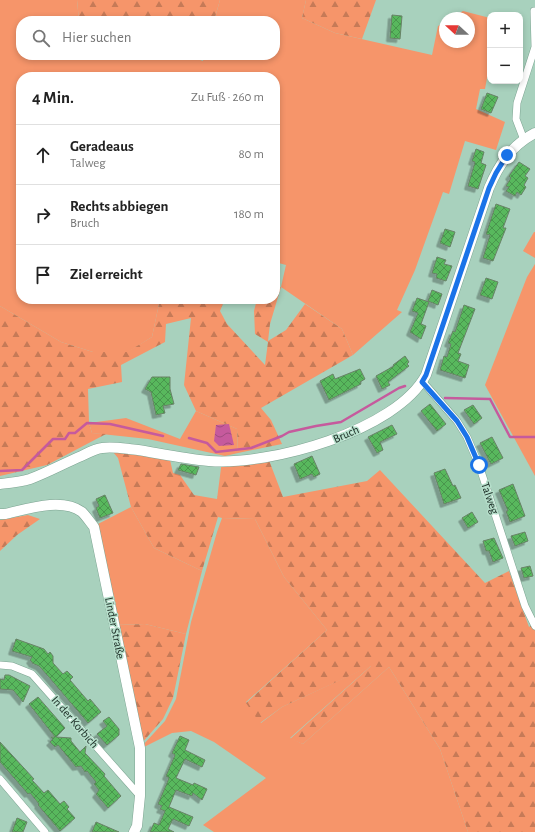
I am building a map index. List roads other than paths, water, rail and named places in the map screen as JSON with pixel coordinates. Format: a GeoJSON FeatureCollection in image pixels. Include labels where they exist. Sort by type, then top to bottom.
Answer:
{"type":"FeatureCollection","features":[{"type":"Feature","properties":{"kind":"street"},"geometry":{"type":"LineString","coordinates":[[524,140],[516,119],[517,103],[535,47],[534,11]]}},
{"type":"Feature","properties":{"kind":"street","name":"Bruch"},"geometry":{"type":"LineString","coordinates":[[0,484],[28,480],[102,448],[120,448],[209,461],[232,462],[274,455],[325,443],[360,429],[389,411],[410,396],[426,375],[489,188],[507,155],[524,140],[535,133]]}},
{"type":"Feature","properties":{"kind":"street","name":"Talweg"},"geometry":{"type":"LineString","coordinates":[[422,382],[457,421],[467,437],[489,492],[525,606],[535,626]]}},
{"type":"Feature","properties":{"kind":"street","name":"Linder Straße"},"geometry":{"type":"LineString","coordinates":[[0,514],[6,514],[39,506],[68,506],[82,512],[94,527],[140,748],[140,796],[137,826],[134,832]]}},
{"type":"Feature","properties":{"kind":"street","name":"In der Korbich"},"geometry":{"type":"LineString","coordinates":[[0,665],[12,666],[32,674],[140,796]]}},
{"type":"Feature","properties":{"kind":"street"},"geometry":{"type":"LineString","coordinates":[[0,780],[46,832]]}},
{"type":"Feature","properties":{"kind":"water"},"geometry":{"type":"Polygon","coordinates":[[[229,424],[234,445],[219,446],[214,441],[216,425],[229,424]]]}},
{"type":"Feature","properties":{"kind":"waterway"},"geometry":{"type":"LineString","coordinates":[[189,438],[207,443],[216,452],[251,448],[289,432],[341,422],[405,386]]}},
{"type":"Feature","properties":{"kind":"waterway"},"geometry":{"type":"LineString","coordinates":[[445,398],[490,399],[510,437],[535,437]]}},
{"type":"Feature","properties":{"kind":"waterway"},"geometry":{"type":"LineString","coordinates":[[0,471],[22,470],[53,439],[65,439],[69,433],[75,433],[87,423],[110,424],[163,436]]}}]}
